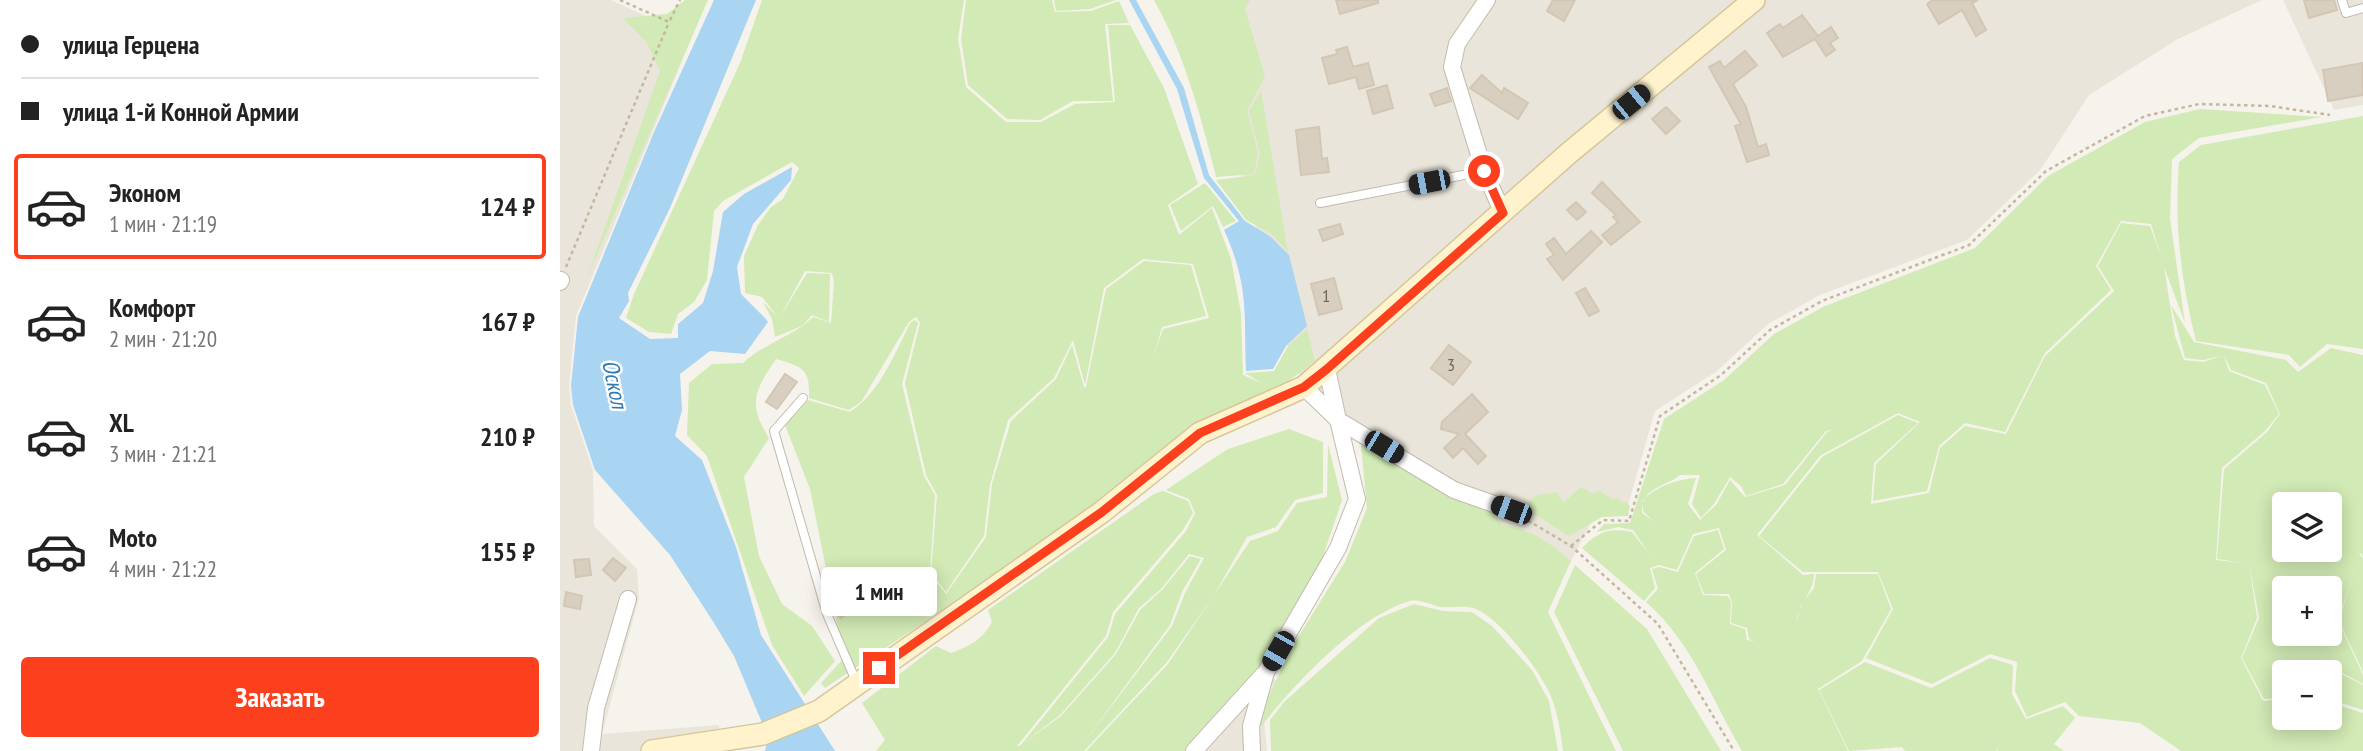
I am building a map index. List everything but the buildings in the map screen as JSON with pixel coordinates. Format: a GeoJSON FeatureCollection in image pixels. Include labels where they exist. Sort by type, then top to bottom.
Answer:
{"type":"FeatureCollection","features":[{"type":"Feature","properties":{"kind":"main road"},"geometry":{"type":"LineString","coordinates":[[652,751],[716,746],[763,734],[819,711],[1092,519],[1200,433],[1304,387],[1569,153],[1755,0]]}},
{"type":"Feature","properties":{"kind":"street"},"geometry":{"type":"LineString","coordinates":[[1487,0],[1457,44],[1452,67],[1484,171],[1503,213]]}},
{"type":"Feature","properties":{"kind":"street"},"geometry":{"type":"LineString","coordinates":[[1194,751],[1266,672],[1338,548],[1357,499],[1327,369]]}},
{"type":"Feature","properties":{"kind":"street"},"geometry":{"type":"LineString","coordinates":[[1304,387],[1338,419],[1454,489],[1511,510]]}},
{"type":"Feature","properties":{"kind":"street"},"geometry":{"type":"LineString","coordinates":[[591,751],[596,708],[628,599]]}},
{"type":"Feature","properties":{"kind":"street"},"geometry":{"type":"LineString","coordinates":[[1252,751],[1251,726],[1266,672]]}},
{"type":"Feature","properties":{"kind":"lane"},"geometry":{"type":"LineString","coordinates":[[2342,0],[2346,13],[2363,8]]}},
{"type":"Feature","properties":{"kind":"lane"},"geometry":{"type":"LineString","coordinates":[[1320,203],[1484,171]]}},
{"type":"Feature","properties":{"kind":"lane"},"geometry":{"type":"LineString","coordinates":[[803,398],[774,431],[827,614],[858,684]]}},
{"type":"Feature","properties":{"kind":"path"},"geometry":{"type":"LineString","coordinates":[[620,0],[669,22]]}},
{"type":"Feature","properties":{"kind":"path"},"geometry":{"type":"LineString","coordinates":[[560,281],[680,0]]}},
{"type":"Feature","properties":{"kind":"path"},"geometry":{"type":"LineString","coordinates":[[1571,546],[1603,520],[1629,521],[1660,415],[1721,375],[1770,330],[1822,301],[1969,244],[2046,171],[2145,117],[2199,104],[2270,106],[2330,115]]}},
{"type":"Feature","properties":{"kind":"path"},"geometry":{"type":"LineString","coordinates":[[1511,510],[1571,546],[1658,624],[1734,751]]}},
{"type":"Feature","properties":{"kind":"shaded area"},"geometry":{"type":"Polygon","coordinates":[[[560,0],[611,0],[692,37],[576,316],[569,385],[571,405],[593,470],[594,526],[637,569],[639,598],[602,734],[719,725],[722,751],[560,751],[560,0]]]}},
{"type":"Feature","properties":{"kind":"shaded area"},"geometry":{"type":"Polygon","coordinates":[[[1194,0],[2262,0],[2178,39],[2089,95],[2041,169],[1967,240],[1820,295],[1768,324],[1717,371],[1655,411],[1625,516],[1598,509],[1554,594],[1295,371],[1194,0]]]}},
{"type":"Feature","properties":{"kind":"shaded area"},"geometry":{"type":"Polygon","coordinates":[[[2283,0],[2363,0],[2363,105],[2334,110],[2283,0]]]}},
{"type":"Feature","properties":{"kind":"shaded area"},"geometry":{"type":"Polygon","coordinates":[[[1257,659],[1284,690],[1264,720],[1267,751],[1163,751],[1257,659]]]}},
{"type":"Feature","properties":{"kind":"green space"},"geometry":{"type":"Polygon","coordinates":[[[685,0],[708,0],[588,275],[660,71],[647,43],[623,18],[667,14],[685,0]]]}},
{"type":"Feature","properties":{"kind":"green space"},"geometry":{"type":"Polygon","coordinates":[[[762,0],[964,0],[958,39],[966,87],[1006,122],[1041,122],[1075,104],[1115,102],[1108,25],[1130,25],[1164,88],[1198,184],[1168,205],[1179,235],[1212,208],[1231,259],[1241,313],[1243,375],[1261,383],[1245,373],[1274,371],[1288,346],[1307,329],[1315,361],[1281,387],[1230,409],[1173,441],[1053,537],[825,688],[821,683],[844,658],[810,489],[785,425],[808,400],[850,412],[870,394],[878,384],[910,323],[915,320],[918,323],[902,384],[924,476],[935,495],[930,574],[946,594],[986,537],[992,484],[1011,421],[1056,379],[1072,345],[1084,387],[1086,387],[1106,289],[1144,261],[1191,265],[1206,316],[1162,327],[1154,355],[1163,329],[1209,318],[1193,264],[1143,259],[1104,288],[1085,385],[1073,340],[1054,378],[1008,420],[990,485],[984,536],[946,592],[931,573],[937,495],[926,475],[905,383],[920,323],[916,317],[909,322],[861,402],[849,410],[809,398],[808,380],[803,370],[776,359],[763,379],[756,397],[758,415],[769,438],[744,477],[759,556],[782,604],[812,626],[835,661],[804,696],[772,645],[707,456],[687,435],[689,383],[712,364],[743,363],[760,350],[797,330],[805,324],[813,317],[831,323],[834,282],[832,273],[805,271],[779,319],[807,273],[830,274],[829,322],[812,315],[802,326],[775,337],[772,319],[763,302],[778,317],[762,297],[745,293],[744,256],[758,225],[771,207],[783,199],[799,168],[792,162],[723,201],[714,211],[707,280],[694,302],[678,314],[671,334],[649,332],[626,318],[634,294],[740,63],[762,0]]]}},
{"type":"Feature","properties":{"kind":"green space"},"geometry":{"type":"Polygon","coordinates":[[[966,0],[1052,0],[1055,12],[1091,11],[1119,1],[1129,23],[1105,24],[1113,101],[1073,101],[1040,120],[1007,119],[968,85],[961,39],[966,0]]]}},
{"type":"Feature","properties":{"kind":"green space"},"geometry":{"type":"Polygon","coordinates":[[[1054,0],[1116,0],[1090,9],[1056,11],[1054,0]]]}},
{"type":"Feature","properties":{"kind":"green space"},"geometry":{"type":"Polygon","coordinates":[[[1154,0],[1250,0],[1245,9],[1265,76],[1247,111],[1258,152],[1254,174],[1216,177],[1183,64],[1154,0]]]}},
{"type":"Feature","properties":{"kind":"green space"},"geometry":{"type":"Polygon","coordinates":[[[1261,91],[1288,252],[1272,234],[1246,220],[1216,180],[1255,175],[1260,154],[1249,111],[1261,91]]]}},
{"type":"Feature","properties":{"kind":"green space"},"geometry":{"type":"Polygon","coordinates":[[[2200,109],[2322,117],[2199,138],[2172,159],[2170,219],[2185,323],[2164,267],[2175,336],[2184,360],[2203,362],[2221,356],[2203,360],[2185,358],[2171,305],[2194,342],[2286,360],[2298,372],[2331,348],[2363,355],[2363,556],[2359,554],[2363,558],[2363,672],[2342,627],[2342,611],[2354,571],[2342,608],[2342,576],[2272,576],[2272,646],[2342,646],[2342,630],[2363,675],[2363,684],[2342,673],[2342,660],[2272,660],[2272,699],[2264,699],[2242,658],[2259,618],[2249,563],[2257,618],[2241,658],[2263,701],[2272,700],[2272,730],[2342,730],[2342,706],[2363,713],[2363,751],[2181,751],[2140,723],[2079,716],[2065,702],[2027,717],[2015,691],[2017,662],[1990,654],[1932,684],[1866,658],[1893,609],[1878,572],[1803,572],[1759,536],[1822,457],[1898,415],[1918,423],[1874,463],[1871,504],[1929,493],[1940,448],[1965,426],[2006,434],[2045,356],[2114,291],[2098,266],[2121,223],[2150,226],[2162,259],[2151,224],[2121,221],[2096,266],[2111,290],[2045,353],[2005,432],[1965,423],[1939,446],[1927,491],[1873,501],[1876,464],[1920,422],[1898,413],[1820,456],[1757,535],[1803,575],[1814,574],[1804,601],[1814,588],[1816,574],[1878,574],[1891,609],[1862,661],[1818,689],[1848,751],[1742,751],[1689,653],[1646,602],[1658,589],[1652,569],[1659,567],[1678,572],[1694,536],[1718,530],[1724,549],[1695,573],[1703,595],[1728,596],[1731,603],[1730,624],[1745,629],[1747,640],[1754,641],[1749,639],[1747,628],[1731,623],[1732,603],[1729,594],[1704,594],[1696,574],[1726,550],[1719,528],[1693,534],[1677,570],[1659,565],[1650,568],[1655,588],[1644,601],[1582,548],[1604,532],[1624,531],[1632,532],[1650,555],[1633,530],[1618,527],[1597,532],[1604,524],[1630,523],[1664,419],[1724,380],[1774,334],[1825,306],[1975,248],[2048,176],[2145,122],[2200,109]],[[2224,355],[2229,371],[2265,385],[2279,414],[2265,431],[2222,468],[2216,560],[2244,563],[2217,559],[2224,469],[2267,432],[2280,414],[2266,383],[2231,370],[2224,355]],[[1832,430],[1826,431],[1783,484],[1746,496],[1741,486],[1730,477],[1714,504],[1701,518],[1692,504],[1700,475],[1680,475],[1645,498],[1668,484],[1696,478],[1688,504],[1700,520],[1716,505],[1730,480],[1745,497],[1785,485],[1827,432],[1832,430]]]}},
{"type":"Feature","properties":{"kind":"green space"},"geometry":{"type":"Polygon","coordinates":[[[2363,116],[2363,349],[2327,344],[2300,367],[2289,355],[2196,341],[2180,252],[2177,208],[2179,162],[2201,145],[2363,116]]]}},
{"type":"Feature","properties":{"kind":"green space"},"geometry":{"type":"Polygon","coordinates":[[[1205,183],[1236,221],[1223,227],[1213,206],[1181,231],[1170,205],[1205,183]]]}},
{"type":"Feature","properties":{"kind":"green space"},"geometry":{"type":"Polygon","coordinates":[[[1289,429],[1323,442],[1323,493],[1295,500],[1276,527],[1247,537],[1214,595],[1167,662],[1084,751],[876,751],[885,740],[862,703],[936,646],[951,653],[975,642],[992,622],[988,610],[1154,494],[1163,491],[1188,501],[1193,513],[1183,530],[1113,612],[1106,636],[1017,746],[1020,746],[1108,637],[1115,614],[1186,531],[1195,513],[1189,499],[1166,490],[1228,449],[1289,429]],[[1189,554],[1161,589],[1139,608],[1115,653],[1060,715],[1021,745],[1061,716],[1116,654],[1140,610],[1162,590],[1190,556],[1201,559],[1182,592],[1170,625],[1080,748],[1172,626],[1185,593],[1204,558],[1189,554]]]}},
{"type":"Feature","properties":{"kind":"green space"},"geometry":{"type":"Polygon","coordinates":[[[1328,444],[1342,500],[1319,568],[1257,669],[1185,751],[1086,751],[1168,664],[1250,541],[1278,531],[1297,503],[1327,497],[1328,444]]]}},
{"type":"Feature","properties":{"kind":"green space"},"geometry":{"type":"Polygon","coordinates":[[[1361,445],[1494,514],[1502,525],[1522,529],[1539,537],[1571,561],[1548,612],[1616,751],[1563,751],[1556,711],[1547,688],[1530,661],[1507,633],[1473,608],[1441,607],[1417,601],[1390,609],[1349,636],[1308,673],[1261,727],[1261,713],[1290,650],[1345,562],[1367,508],[1361,445]]]}},
{"type":"Feature","properties":{"kind":"green space"},"geometry":{"type":"Polygon","coordinates":[[[1581,487],[1593,494],[1599,491],[1612,499],[1618,498],[1622,503],[1626,502],[1630,506],[1628,516],[1602,517],[1569,536],[1525,508],[1534,496],[1557,492],[1563,503],[1581,487]]]}},
{"type":"Feature","properties":{"kind":"green space"},"geometry":{"type":"Polygon","coordinates":[[[1575,565],[1647,629],[1721,751],[1623,751],[1554,612],[1575,565]]]}},
{"type":"Feature","properties":{"kind":"green space"},"geometry":{"type":"Polygon","coordinates":[[[1414,604],[1443,611],[1472,612],[1492,626],[1532,670],[1549,701],[1558,751],[1271,751],[1270,720],[1285,701],[1379,618],[1414,604]]]}},
{"type":"Feature","properties":{"kind":"green space"},"geometry":{"type":"Polygon","coordinates":[[[1990,658],[2013,665],[2012,694],[2026,719],[2063,706],[2075,718],[2054,744],[2064,751],[1997,751],[1998,747],[1996,751],[1905,751],[1902,747],[1849,751],[1819,690],[1865,662],[1931,688],[1990,658]]]}},
{"type":"Feature","properties":{"kind":"green space"},"geometry":{"type":"Polygon","coordinates":[[[2342,674],[2363,685],[2363,710],[2342,703],[2342,674]]]}},
{"type":"Feature","properties":{"kind":"water","name":"Оскол"},"geometry":{"type":"Polygon","coordinates":[[[714,0],[756,0],[670,208],[628,293],[629,301],[619,318],[650,339],[678,338],[678,324],[703,303],[713,271],[723,212],[744,194],[792,167],[791,180],[753,224],[737,267],[741,294],[768,322],[745,354],[710,351],[680,374],[682,410],[675,436],[702,460],[736,547],[761,635],[835,751],[765,751],[768,737],[734,656],[670,555],[595,470],[573,405],[571,386],[578,317],[654,132],[714,0]]]}},
{"type":"Feature","properties":{"kind":"water"},"geometry":{"type":"Polygon","coordinates":[[[1129,0],[1136,0],[1184,88],[1209,175],[1245,221],[1271,237],[1289,255],[1307,326],[1286,346],[1273,369],[1246,371],[1244,299],[1238,267],[1224,230],[1239,221],[1204,178],[1177,89],[1129,0]]]}},
{"type":"Feature","properties":{"kind":"route"},"geometry":{"type":"LineString","coordinates":[[879,668],[1102,512],[1200,433],[1304,387],[1327,369],[1503,213],[1484,171]]}}]}
